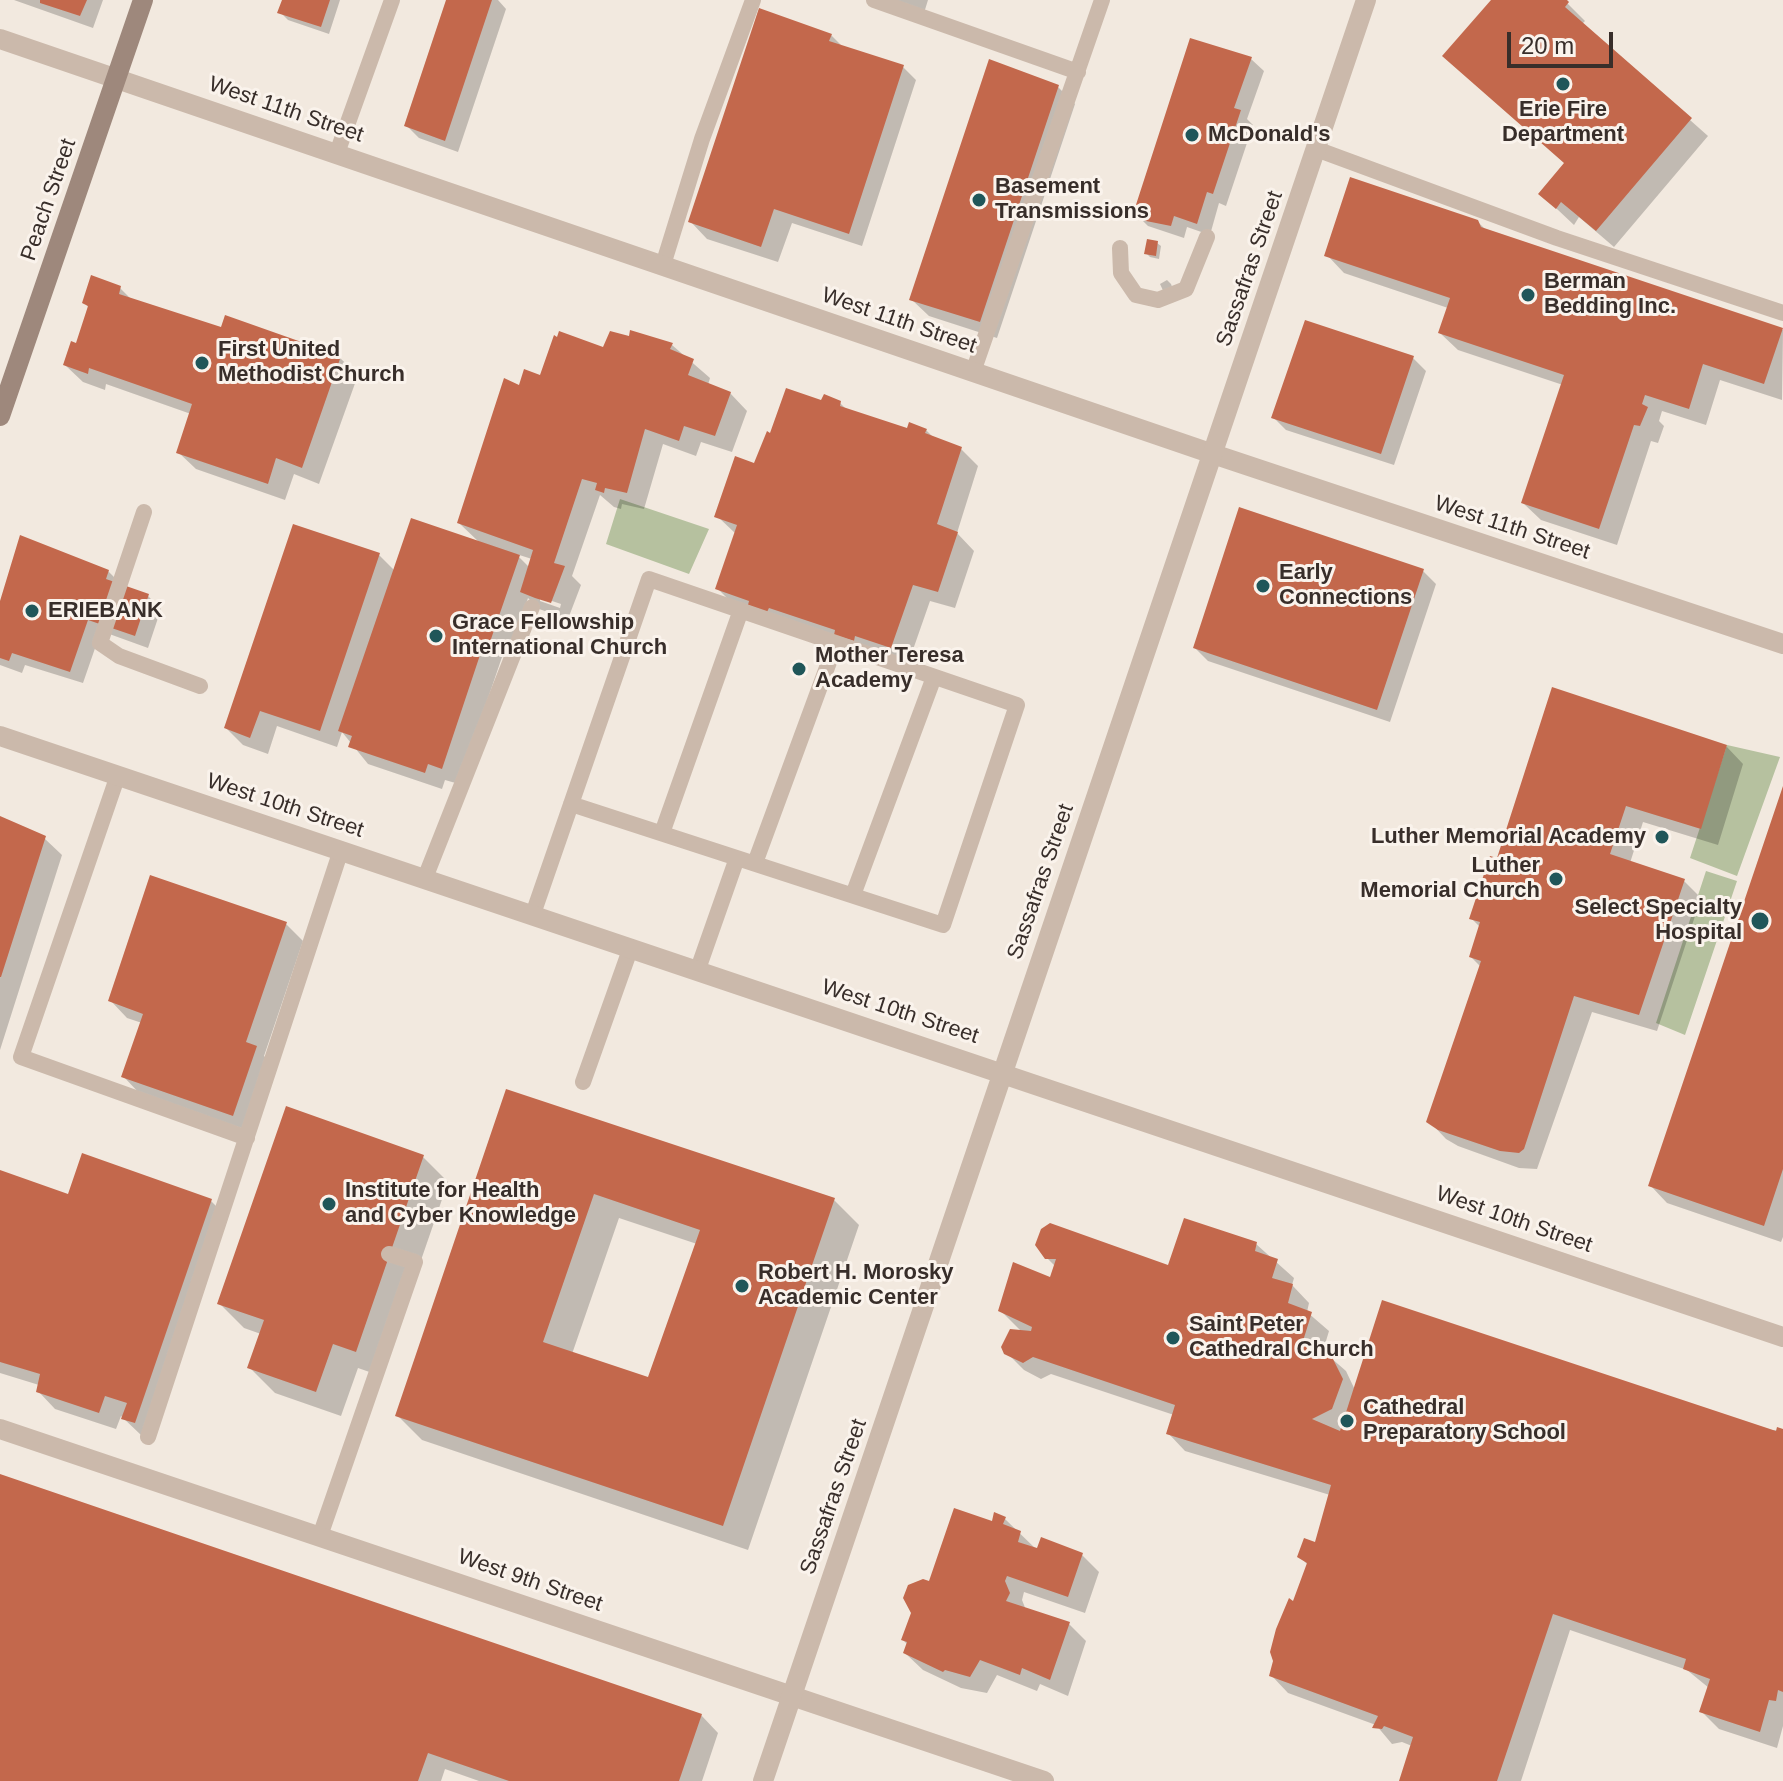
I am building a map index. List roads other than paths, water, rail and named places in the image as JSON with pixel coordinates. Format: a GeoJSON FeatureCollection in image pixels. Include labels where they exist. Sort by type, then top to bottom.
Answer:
{"type":"FeatureCollection","features":[{"type":"Feature","properties":{"kind":"main road","name":"Peach Street"},"geometry":{"type":"LineString","coordinates":[[0,416],[143,0]]}},
{"type":"Feature","properties":{"kind":"street","name":"Sassafras Street"},"geometry":{"type":"LineString","coordinates":[[763,1781],[1366,0]]}},
{"type":"Feature","properties":{"kind":"street","name":"West 11th Street"},"geometry":{"type":"LineString","coordinates":[[0,39],[1213,454],[1783,644]]}},
{"type":"Feature","properties":{"kind":"street","name":"West 10th Street"},"geometry":{"type":"LineString","coordinates":[[0,736],[1002,1071],[1783,1337]]}},
{"type":"Feature","properties":{"kind":"street","name":"West 9th Street"},"geometry":{"type":"LineString","coordinates":[[0,1429],[1044,1781]]}},
{"type":"Feature","properties":{"kind":"lane"},"geometry":{"type":"LineString","coordinates":[[337,153],[392,0]]}},
{"type":"Feature","properties":{"kind":"lane"},"geometry":{"type":"LineString","coordinates":[[663,265],[702,139],[753,0]]}},
{"type":"Feature","properties":{"kind":"lane"},"geometry":{"type":"LineString","coordinates":[[874,0],[1078,72]]}},
{"type":"Feature","properties":{"kind":"lane"},"geometry":{"type":"LineString","coordinates":[[973,372],[1102,0]]}},
{"type":"Feature","properties":{"kind":"lane"},"geometry":{"type":"LineString","coordinates":[[1316,149],[1557,238],[1783,313]]}},
{"type":"Feature","properties":{"kind":"lane"},"geometry":{"type":"LineString","coordinates":[[1120,248],[1121,273],[1136,295],[1158,300],[1186,289],[1207,237]]}},
{"type":"Feature","properties":{"kind":"lane"},"geometry":{"type":"LineString","coordinates":[[144,512],[100,643],[119,656],[200,686]]}},
{"type":"Feature","properties":{"kind":"lane"},"geometry":{"type":"LineString","coordinates":[[533,914],[571,804],[649,579],[1017,705],[943,925],[571,804]]}},
{"type":"Feature","properties":{"kind":"lane"},"geometry":{"type":"LineString","coordinates":[[425,878],[532,607]]}},
{"type":"Feature","properties":{"kind":"lane"},"geometry":{"type":"LineString","coordinates":[[662,833],[741,610]]}},
{"type":"Feature","properties":{"kind":"lane"},"geometry":{"type":"LineString","coordinates":[[755,863],[836,643]]}},
{"type":"Feature","properties":{"kind":"lane"},"geometry":{"type":"LineString","coordinates":[[853,895],[934,677]]}},
{"type":"Feature","properties":{"kind":"lane"},"geometry":{"type":"LineString","coordinates":[[118,775],[21,1057],[247,1138]]}},
{"type":"Feature","properties":{"kind":"lane"},"geometry":{"type":"LineString","coordinates":[[148,1437],[341,850]]}},
{"type":"Feature","properties":{"kind":"lane"},"geometry":{"type":"LineString","coordinates":[[698,969],[737,858]]}},
{"type":"Feature","properties":{"kind":"lane"},"geometry":{"type":"LineString","coordinates":[[583,1082],[631,947]]}},
{"type":"Feature","properties":{"kind":"lane"},"geometry":{"type":"LineString","coordinates":[[320,1536],[415,1262],[389,1254]]}},
{"type":"Feature","properties":{"kind":"place","name":"Erie Fire Department"},"geometry":{"type":"Point","coordinates":[1563,84]}},
{"type":"Feature","properties":{"kind":"place","name":"McDonald's"},"geometry":{"type":"Point","coordinates":[1192,135]}},
{"type":"Feature","properties":{"kind":"place","name":"Basement Transmissions"},"geometry":{"type":"Point","coordinates":[979,200]}},
{"type":"Feature","properties":{"kind":"place","name":"Berman Bedding Inc."},"geometry":{"type":"Point","coordinates":[1528,295]}},
{"type":"Feature","properties":{"kind":"place","name":"First United Methodist Church"},"geometry":{"type":"Point","coordinates":[202,363]}},
{"type":"Feature","properties":{"kind":"place","name":"Early Connections"},"geometry":{"type":"Point","coordinates":[1263,586]}},
{"type":"Feature","properties":{"kind":"place","name":"ERIEBANK"},"geometry":{"type":"Point","coordinates":[32,611]}},
{"type":"Feature","properties":{"kind":"place","name":"Grace Fellowship International Church"},"geometry":{"type":"Point","coordinates":[436,636]}},
{"type":"Feature","properties":{"kind":"place","name":"Mother Teresa Academy"},"geometry":{"type":"Point","coordinates":[799,669]}},
{"type":"Feature","properties":{"kind":"place","name":"Luther Memorial Academy"},"geometry":{"type":"Point","coordinates":[1662,837]}},
{"type":"Feature","properties":{"kind":"place","name":"Luther Memorial Church"},"geometry":{"type":"Point","coordinates":[1556,879]}},
{"type":"Feature","properties":{"kind":"place","name":"Select Specialty Hospital"},"geometry":{"type":"Point","coordinates":[1760,921]}},
{"type":"Feature","properties":{"kind":"place","name":"Institute for Health and Cyber Knowledge"},"geometry":{"type":"Point","coordinates":[329,1204]}},
{"type":"Feature","properties":{"kind":"place","name":"Robert H. Morosky Academic Center"},"geometry":{"type":"Point","coordinates":[742,1286]}},
{"type":"Feature","properties":{"kind":"place","name":"Saint Peter Cathedral Church"},"geometry":{"type":"Point","coordinates":[1173,1338]}},
{"type":"Feature","properties":{"kind":"place","name":"Cathedral Preparatory School"},"geometry":{"type":"Point","coordinates":[1347,1421]}}]}
